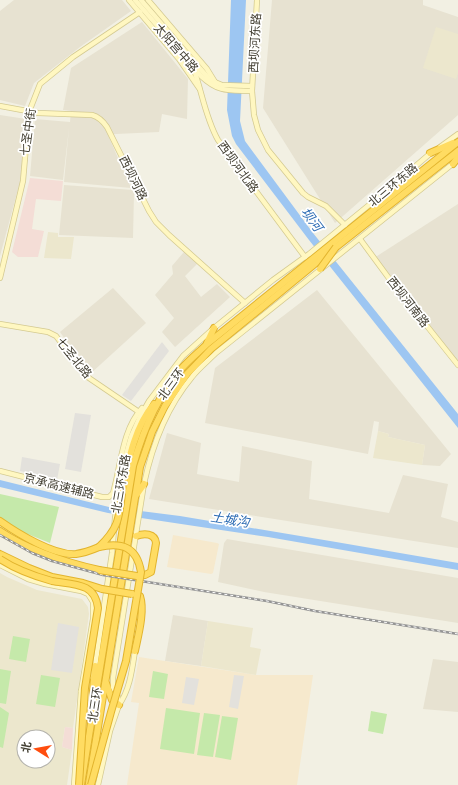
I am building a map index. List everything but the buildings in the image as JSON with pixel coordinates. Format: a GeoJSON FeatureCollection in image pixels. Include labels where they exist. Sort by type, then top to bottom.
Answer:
{"type":"FeatureCollection","features":[{"type":"Feature","properties":{"kind":"highway"},"geometry":{"type":"LineString","coordinates":[[430,153],[458,141]]}},
{"type":"Feature","properties":{"kind":"highway"},"geometry":{"type":"LineString","coordinates":[[320,269],[332,243],[458,141]]}},
{"type":"Feature","properties":{"kind":"highway"},"geometry":{"type":"LineString","coordinates":[[311,258],[458,151]]}},
{"type":"Feature","properties":{"kind":"highway"},"geometry":{"type":"LineString","coordinates":[[375,208],[392,186]]}},
{"type":"Feature","properties":{"kind":"highway","name":"北三环"},"geometry":{"type":"LineString","coordinates":[[125,494],[129,462],[137,436],[148,411],[161,397],[182,368],[207,344],[311,258]]}},
{"type":"Feature","properties":{"kind":"highway","name":"北三环"},"geometry":{"type":"LineString","coordinates":[[121,564],[131,525],[140,467],[150,437],[165,406],[187,374],[211,349],[311,258]]}},
{"type":"Feature","properties":{"kind":"highway"},"geometry":{"type":"LineString","coordinates":[[207,344],[214,328]]}},
{"type":"Feature","properties":{"kind":"highway"},"geometry":{"type":"LineString","coordinates":[[135,498],[144,484]]}},
{"type":"Feature","properties":{"kind":"highway"},"geometry":{"type":"LineString","coordinates":[[115,602],[121,564],[125,494]]}},
{"type":"Feature","properties":{"kind":"highway"},"geometry":{"type":"LineString","coordinates":[[99,547],[114,531],[125,494]]}},
{"type":"Feature","properties":{"kind":"highway"},"geometry":{"type":"LineString","coordinates":[[0,522],[27,539],[66,553],[74,554],[99,547],[117,545],[125,547],[136,556],[139,563],[141,572],[126,662],[90,785]]}},
{"type":"Feature","properties":{"kind":"highway"},"geometry":{"type":"LineString","coordinates":[[0,531],[31,549],[76,564],[99,570],[137,576],[145,575],[151,572],[156,539],[148,534],[136,536]]}},
{"type":"Feature","properties":{"kind":"highway"},"geometry":{"type":"LineString","coordinates":[[0,554],[52,577],[140,596],[142,602],[135,651]]}},
{"type":"Feature","properties":{"kind":"highway"},"geometry":{"type":"LineString","coordinates":[[0,559],[28,573],[86,588],[93,593],[96,599],[98,608],[85,688],[80,785]]}},
{"type":"Feature","properties":{"kind":"highway","name":"北三环"},"geometry":{"type":"LineString","coordinates":[[90,785],[115,602]]}},
{"type":"Feature","properties":{"kind":"highway","name":"北三环"},"geometry":{"type":"LineString","coordinates":[[80,785],[115,602]]}},
{"type":"Feature","properties":{"kind":"highway"},"geometry":{"type":"LineString","coordinates":[[95,707],[93,690],[96,666]]}},
{"type":"Feature","properties":{"kind":"highway"},"geometry":{"type":"LineString","coordinates":[[105,681],[112,700],[119,705]]}},
{"type":"Feature","properties":{"kind":"street","name":"太阳宫中路"},"geometry":{"type":"LineString","coordinates":[[129,0],[179,59],[202,93]]}},
{"type":"Feature","properties":{"kind":"street","name":"太阳宫中路"},"geometry":{"type":"LineString","coordinates":[[148,0],[207,69],[216,83]]}},
{"type":"Feature","properties":{"kind":"street","name":"西坝河东路"},"geometry":{"type":"LineString","coordinates":[[250,88],[257,0]]}},
{"type":"Feature","properties":{"kind":"street","name":"太阳宫中路"},"geometry":{"type":"LineString","coordinates":[[139,1],[193,67],[209,84],[215,88],[222,87]]}},
{"type":"Feature","properties":{"kind":"street","name":"太阳宫中路"},"geometry":{"type":"LineString","coordinates":[[139,1],[202,73],[222,87]]}},
{"type":"Feature","properties":{"kind":"street"},"geometry":{"type":"LineString","coordinates":[[139,1],[156,10]]}},
{"type":"Feature","properties":{"kind":"street"},"geometry":{"type":"LineString","coordinates":[[139,1],[147,21]]}},
{"type":"Feature","properties":{"kind":"street","name":"七圣中街"},"geometry":{"type":"LineString","coordinates":[[0,278],[23,181],[29,112],[40,84],[74,57],[140,12]]}},
{"type":"Feature","properties":{"kind":"street","name":"西坝河北路"},"geometry":{"type":"LineString","coordinates":[[193,67],[202,93],[203,104],[211,128],[218,140],[311,258]]}},
{"type":"Feature","properties":{"kind":"street"},"geometry":{"type":"LineString","coordinates":[[222,87],[250,88],[257,126],[268,150],[303,193],[326,206],[345,225]]}},
{"type":"Feature","properties":{"kind":"street","name":"西坝河路"},"geometry":{"type":"LineString","coordinates":[[0,106],[29,112],[92,115],[103,121],[156,222],[245,303]]}},
{"type":"Feature","properties":{"kind":"street","name":"北三环东路"},"geometry":{"type":"LineString","coordinates":[[74,785],[82,691],[96,666],[123,464],[131,437],[149,401],[183,356],[214,328],[245,303],[332,243],[345,225],[430,153],[458,134]]}},
{"type":"Feature","properties":{"kind":"street","name":"北三环东路"},"geometry":{"type":"LineString","coordinates":[[98,785],[110,731],[119,705],[118,697],[113,687],[113,678],[144,484],[156,440],[178,396],[192,377],[216,352],[340,253],[360,239],[456,160]]}},
{"type":"Feature","properties":{"kind":"street","name":"西坝河南路"},"geometry":{"type":"LineString","coordinates":[[360,239],[458,365]]}},
{"type":"Feature","properties":{"kind":"street","name":"七圣北路"},"geometry":{"type":"LineString","coordinates":[[0,324],[48,332],[56,336],[86,376],[139,412]]}},
{"type":"Feature","properties":{"kind":"street","name":"京承高速辅路"},"geometry":{"type":"LineString","coordinates":[[0,471],[102,497],[109,497],[113,493],[124,444],[136,416],[149,401]]}},
{"type":"Feature","properties":{"kind":"street"},"geometry":{"type":"LineString","coordinates":[[0,565],[28,579],[53,586],[77,589],[88,594],[93,602],[94,611],[82,691]]}},
{"type":"Feature","properties":{"kind":"street"},"geometry":{"type":"LineString","coordinates":[[119,705],[124,698],[130,682],[135,651]]}},
{"type":"Feature","properties":{"kind":"street"},"geometry":{"type":"LineString","coordinates":[[118,697],[124,698]]}},
{"type":"Feature","properties":{"kind":"shaded area"},"geometry":{"type":"Polygon","coordinates":[[[14,0],[122,0],[131,11],[80,47],[34,83],[25,106],[0,100],[0,11],[14,0]]]}},
{"type":"Feature","properties":{"kind":"shaded area"},"geometry":{"type":"Polygon","coordinates":[[[272,0],[423,0],[423,5],[458,17],[458,115],[335,223],[263,108],[272,0]]]}},
{"type":"Feature","properties":{"kind":"shaded area"},"geometry":{"type":"Polygon","coordinates":[[[142,22],[188,79],[187,119],[162,114],[159,132],[108,135],[131,188],[64,182],[69,128],[63,180],[30,176],[35,119],[70,122],[71,111],[63,110],[71,68],[142,22]]]}},
{"type":"Feature","properties":{"kind":"shaded area"},"geometry":{"type":"Polygon","coordinates":[[[436,27],[458,34],[458,73],[456,79],[423,68],[436,27]]]}},
{"type":"Feature","properties":{"kind":"shaded area"},"geometry":{"type":"Polygon","coordinates":[[[0,115],[26,119],[23,171],[0,256],[0,115]]]}},
{"type":"Feature","properties":{"kind":"shaded area"},"geometry":{"type":"Polygon","coordinates":[[[30,178],[63,181],[61,201],[36,199],[32,229],[44,231],[38,257],[18,257],[12,252],[30,178]]]}},
{"type":"Feature","properties":{"kind":"shaded area"},"geometry":{"type":"Polygon","coordinates":[[[64,185],[133,190],[133,238],[59,235],[64,185]]]}},
{"type":"Feature","properties":{"kind":"shaded area"},"geometry":{"type":"Polygon","coordinates":[[[458,204],[458,363],[374,258],[458,204]]]}},
{"type":"Feature","properties":{"kind":"shaded area"},"geometry":{"type":"Polygon","coordinates":[[[48,232],[58,233],[58,237],[74,237],[71,259],[44,258],[48,232]]]}},
{"type":"Feature","properties":{"kind":"shaded area"},"geometry":{"type":"Polygon","coordinates":[[[184,252],[197,264],[185,276],[201,297],[217,284],[230,297],[175,347],[162,332],[174,318],[155,295],[173,274],[172,266],[184,252]]]}},
{"type":"Feature","properties":{"kind":"shaded area"},"geometry":{"type":"Polygon","coordinates":[[[113,288],[146,323],[90,374],[60,332],[113,288]]]}},
{"type":"Feature","properties":{"kind":"shaded area"},"geometry":{"type":"Polygon","coordinates":[[[317,290],[451,454],[440,466],[422,465],[425,445],[388,437],[389,434],[378,431],[379,422],[374,421],[368,454],[205,423],[215,368],[317,290]]]}},
{"type":"Feature","properties":{"kind":"shaded area"},"geometry":{"type":"Polygon","coordinates":[[[162,342],[169,351],[131,401],[122,395],[162,342]]]}},
{"type":"Feature","properties":{"kind":"shaded area"},"geometry":{"type":"Polygon","coordinates":[[[75,413],[91,415],[81,472],[65,469],[75,413]]]}},
{"type":"Feature","properties":{"kind":"shaded area"},"geometry":{"type":"Polygon","coordinates":[[[378,431],[389,434],[388,437],[425,445],[422,465],[373,458],[378,431]]]}},
{"type":"Feature","properties":{"kind":"shaded area"},"geometry":{"type":"Polygon","coordinates":[[[167,433],[201,443],[197,474],[239,482],[242,446],[312,461],[309,499],[389,513],[403,475],[448,484],[441,517],[458,522],[458,548],[149,499],[167,433]]]}},
{"type":"Feature","properties":{"kind":"shaded area"},"geometry":{"type":"Polygon","coordinates":[[[22,457],[60,464],[57,480],[20,471],[22,457]]]}},
{"type":"Feature","properties":{"kind":"shaded area"},"geometry":{"type":"Polygon","coordinates":[[[173,535],[219,544],[213,573],[211,574],[167,567],[173,535]]]}},
{"type":"Feature","properties":{"kind":"shaded area"},"geometry":{"type":"Polygon","coordinates":[[[227,539],[458,578],[458,623],[264,592],[218,582],[224,543],[227,539]]]}},
{"type":"Feature","properties":{"kind":"shaded area"},"geometry":{"type":"Polygon","coordinates":[[[0,573],[37,590],[82,599],[88,607],[89,614],[73,728],[65,727],[62,747],[72,750],[67,785],[0,785],[0,573]]]}},
{"type":"Feature","properties":{"kind":"shaded area"},"geometry":{"type":"Polygon","coordinates":[[[173,615],[208,621],[201,666],[165,661],[173,615]]]}},
{"type":"Feature","properties":{"kind":"shaded area"},"geometry":{"type":"Polygon","coordinates":[[[208,621],[253,628],[250,647],[261,649],[256,675],[201,666],[208,621]]]}},
{"type":"Feature","properties":{"kind":"shaded area"},"geometry":{"type":"Polygon","coordinates":[[[58,623],[79,627],[72,673],[51,670],[58,623]]]}},
{"type":"Feature","properties":{"kind":"shaded area"},"geometry":{"type":"Polygon","coordinates":[[[139,657],[256,675],[313,675],[297,785],[127,785],[139,703],[131,702],[139,657]]]}},
{"type":"Feature","properties":{"kind":"shaded area"},"geometry":{"type":"Polygon","coordinates":[[[433,659],[458,662],[458,712],[423,709],[433,659]]]}},
{"type":"Feature","properties":{"kind":"shaded area"},"geometry":{"type":"Polygon","coordinates":[[[234,675],[244,676],[238,709],[229,707],[234,675]]]}},
{"type":"Feature","properties":{"kind":"shaded area"},"geometry":{"type":"Polygon","coordinates":[[[186,677],[199,679],[194,705],[182,703],[186,677]]]}},
{"type":"Feature","properties":{"kind":"shaded area"},"geometry":{"type":"Polygon","coordinates":[[[65,727],[73,728],[72,750],[62,747],[65,727]]]}},
{"type":"Feature","properties":{"kind":"green space"},"geometry":{"type":"Polygon","coordinates":[[[0,494],[59,507],[50,543],[20,531],[0,517],[0,494]]]}},
{"type":"Feature","properties":{"kind":"green space"},"geometry":{"type":"Polygon","coordinates":[[[13,636],[30,639],[26,662],[9,659],[13,636]]]}},
{"type":"Feature","properties":{"kind":"green space"},"geometry":{"type":"Polygon","coordinates":[[[0,669],[11,671],[6,704],[0,703],[0,669]]]}},
{"type":"Feature","properties":{"kind":"green space"},"geometry":{"type":"Polygon","coordinates":[[[153,671],[168,674],[164,699],[149,697],[153,671]]]}},
{"type":"Feature","properties":{"kind":"green space"},"geometry":{"type":"Polygon","coordinates":[[[41,675],[60,678],[55,707],[36,704],[41,675]]]}},
{"type":"Feature","properties":{"kind":"green space"},"geometry":{"type":"Polygon","coordinates":[[[0,707],[9,713],[3,748],[0,747],[0,707]]]}},
{"type":"Feature","properties":{"kind":"green space"},"geometry":{"type":"Polygon","coordinates":[[[166,708],[200,713],[194,754],[160,749],[166,708]]]}},
{"type":"Feature","properties":{"kind":"green space"},"geometry":{"type":"Polygon","coordinates":[[[371,711],[387,714],[383,734],[368,731],[371,711]]]}},
{"type":"Feature","properties":{"kind":"green space"},"geometry":{"type":"Polygon","coordinates":[[[204,713],[220,715],[213,757],[197,755],[204,713]]]}},
{"type":"Feature","properties":{"kind":"green space"},"geometry":{"type":"Polygon","coordinates":[[[222,716],[238,718],[231,760],[215,757],[222,716]]]}},
{"type":"Feature","properties":{"kind":"water"},"geometry":{"type":"Polygon","coordinates":[[[231,0],[246,0],[240,121],[245,141],[313,233],[458,414],[458,428],[309,240],[236,144],[232,136],[227,110],[231,0]]]}},
{"type":"Feature","properties":{"kind":"water"},"geometry":{"type":"Polygon","coordinates":[[[0,480],[109,507],[180,516],[458,563],[458,570],[268,537],[108,513],[0,487],[0,480]]]}},
{"type":"Feature","properties":{"kind":"railway"},"geometry":{"type":"LineString","coordinates":[[0,535],[32,553],[52,561],[103,575],[267,601],[315,611],[458,634]]}},
{"type":"Feature","properties":{"kind":"water label","name":"坝河"},"geometry":{"type":"Point","coordinates":[312,219]}},
{"type":"Feature","properties":{"kind":"water label","name":"土城沟"},"geometry":{"type":"Point","coordinates":[230,519]}}]}
